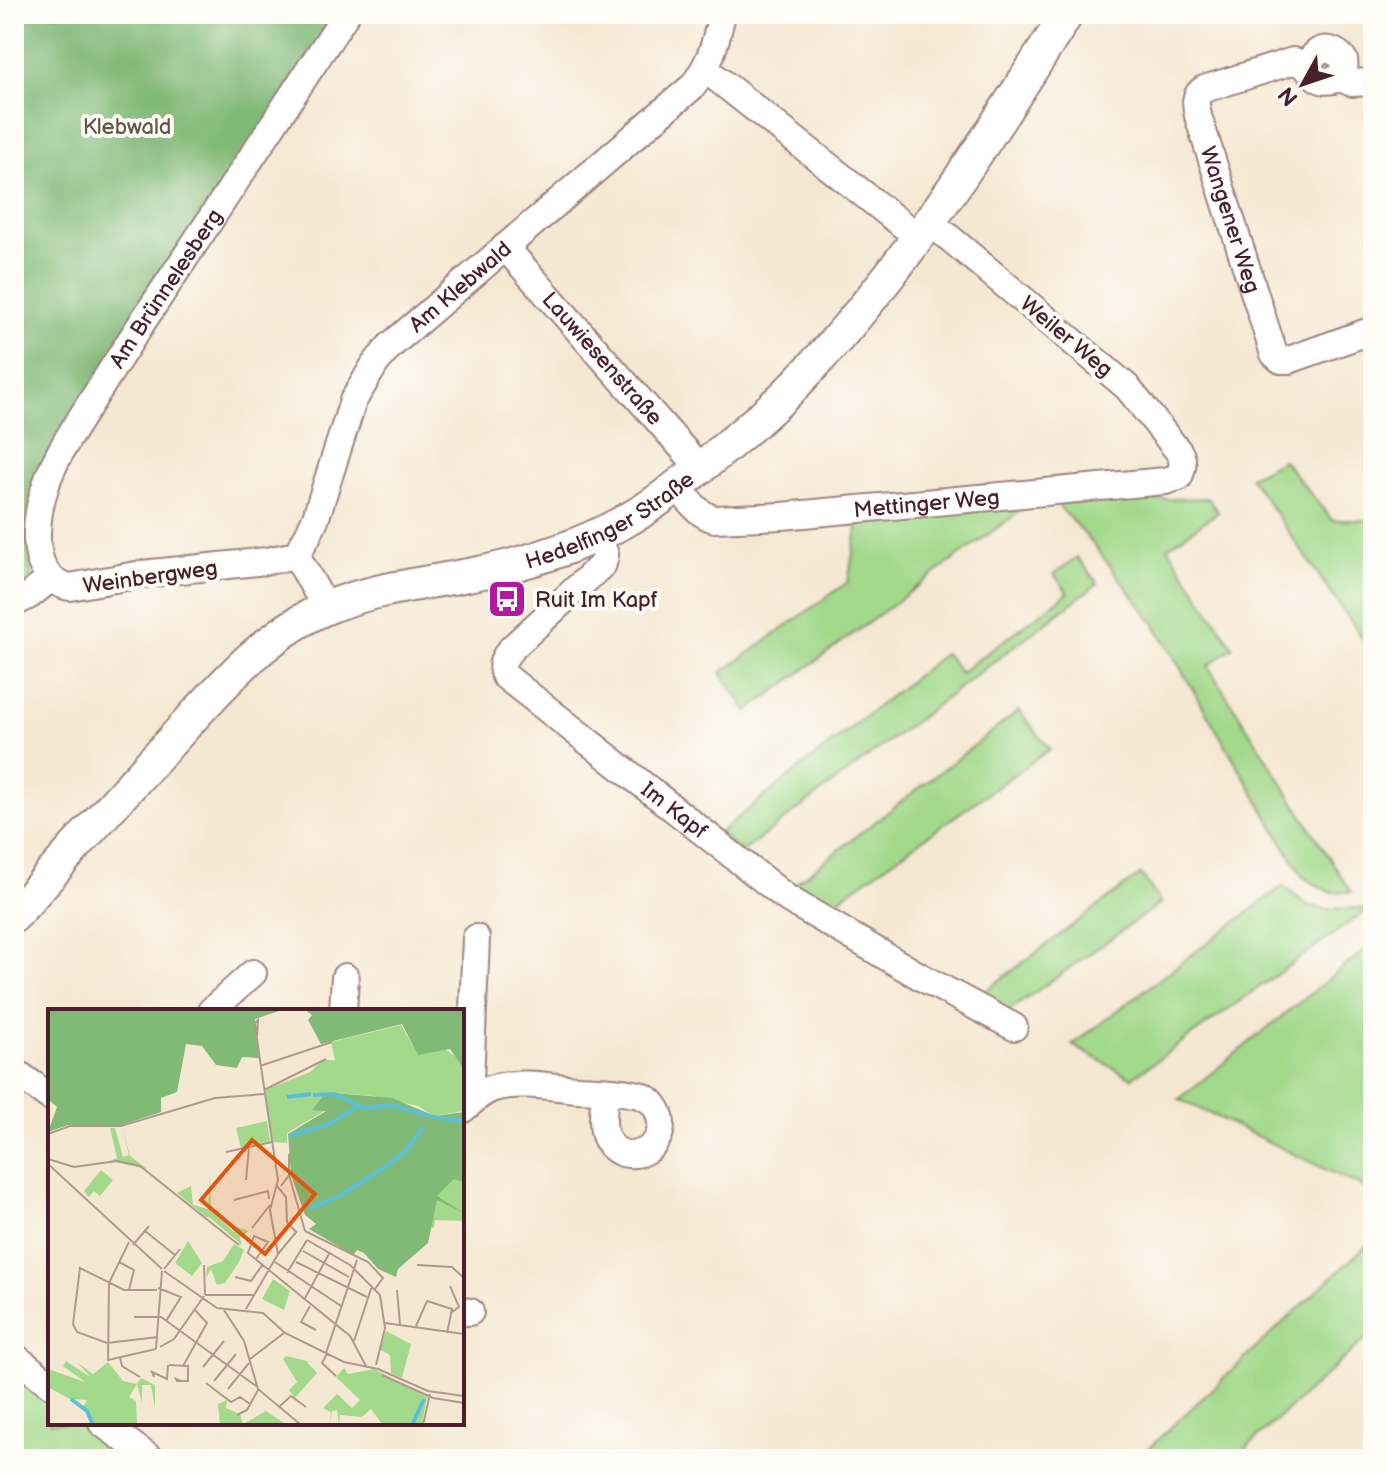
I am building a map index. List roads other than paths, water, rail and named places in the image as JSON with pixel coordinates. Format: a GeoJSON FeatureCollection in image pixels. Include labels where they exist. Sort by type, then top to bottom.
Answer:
{"type":"FeatureCollection","features":[{"type":"Feature","properties":{"kind":"street","name":"Am Brünnelesberg"},"geometry":{"type":"LineString","coordinates":[[51,578],[40,562],[36,538],[48,482],[59,455],[146,315],[346,14]]}},
{"type":"Feature","properties":{"kind":"street","name":"Am Klebwald"},"geometry":{"type":"LineString","coordinates":[[296,555],[316,517],[353,401],[375,364],[390,346],[693,86],[713,53],[722,14]]}},
{"type":"Feature","properties":{"kind":"street","name":"Hedelfinger Straße"},"geometry":{"type":"LineString","coordinates":[[14,916],[236,671],[283,632],[326,608],[350,599],[493,570],[563,550],[640,512],[742,434],[794,386],[881,286],[923,230],[1067,14]]}},
{"type":"Feature","properties":{"kind":"street","name":"Wangener Weg"},"geometry":{"type":"LineString","coordinates":[[1373,82],[1352,83],[1340,78],[1344,74],[1344,60],[1328,49],[1317,51],[1307,67],[1293,61],[1204,89],[1196,100],[1198,116],[1274,354],[1281,360],[1289,360],[1373,330]]}},
{"type":"Feature","properties":{"kind":"street","name":"Weiler Weg"},"geometry":{"type":"LineString","coordinates":[[705,69],[923,230],[946,235],[1127,387],[1179,452],[1183,468]]}},
{"type":"Feature","properties":{"kind":"street","name":"Lauwiesenstraße"},"geometry":{"type":"LineString","coordinates":[[505,247],[689,477]]}},
{"type":"Feature","properties":{"kind":"street","name":"Mettinger Weg"},"geometry":{"type":"LineString","coordinates":[[689,477],[691,503],[707,517],[728,519],[1165,481],[1179,477],[1183,468]]}},
{"type":"Feature","properties":{"kind":"street","name":"Im Kapf"},"geometry":{"type":"LineString","coordinates":[[597,535],[605,554],[603,564],[512,648],[502,666],[505,676],[780,894],[921,977],[1014,1027]]}},
{"type":"Feature","properties":{"kind":"street","name":"Weinbergweg"},"geometry":{"type":"LineString","coordinates":[[14,603],[51,578],[62,585],[76,586],[142,574],[267,561],[296,555]]}},
{"type":"Feature","properties":{"kind":"street"},"geometry":{"type":"LineString","coordinates":[[296,555],[326,608]]}},
{"type":"Feature","properties":{"kind":"street"},"geometry":{"type":"LineString","coordinates":[[466,1107],[476,938]]}},
{"type":"Feature","properties":{"kind":"street"},"geometry":{"type":"LineString","coordinates":[[213,1009],[253,973]]}},
{"type":"Feature","properties":{"kind":"street"},"geometry":{"type":"LineString","coordinates":[[343,1009],[345,977]]}},
{"type":"Feature","properties":{"kind":"street"},"geometry":{"type":"LineString","coordinates":[[14,1071],[48,1096]]}},
{"type":"Feature","properties":{"kind":"street"},"geometry":{"type":"LineString","coordinates":[[466,1107],[483,1093],[503,1086],[605,1091]]}},
{"type":"Feature","properties":{"kind":"street"},"geometry":{"type":"LineString","coordinates":[[14,1356],[48,1382]]}},
{"type":"Feature","properties":{"kind":"street"},"geometry":{"type":"LineString","coordinates":[[117,1427],[151,1459]]}},
{"type":"Feature","properties":{"kind":"place","name":"Ruit Im Kapf"},"geometry":{"type":"Point","coordinates":[507,599]}},
{"type":"Feature","properties":{"kind":"park label","name":"Klebwald"},"geometry":{"type":"Point","coordinates":[127,126]}}]}
